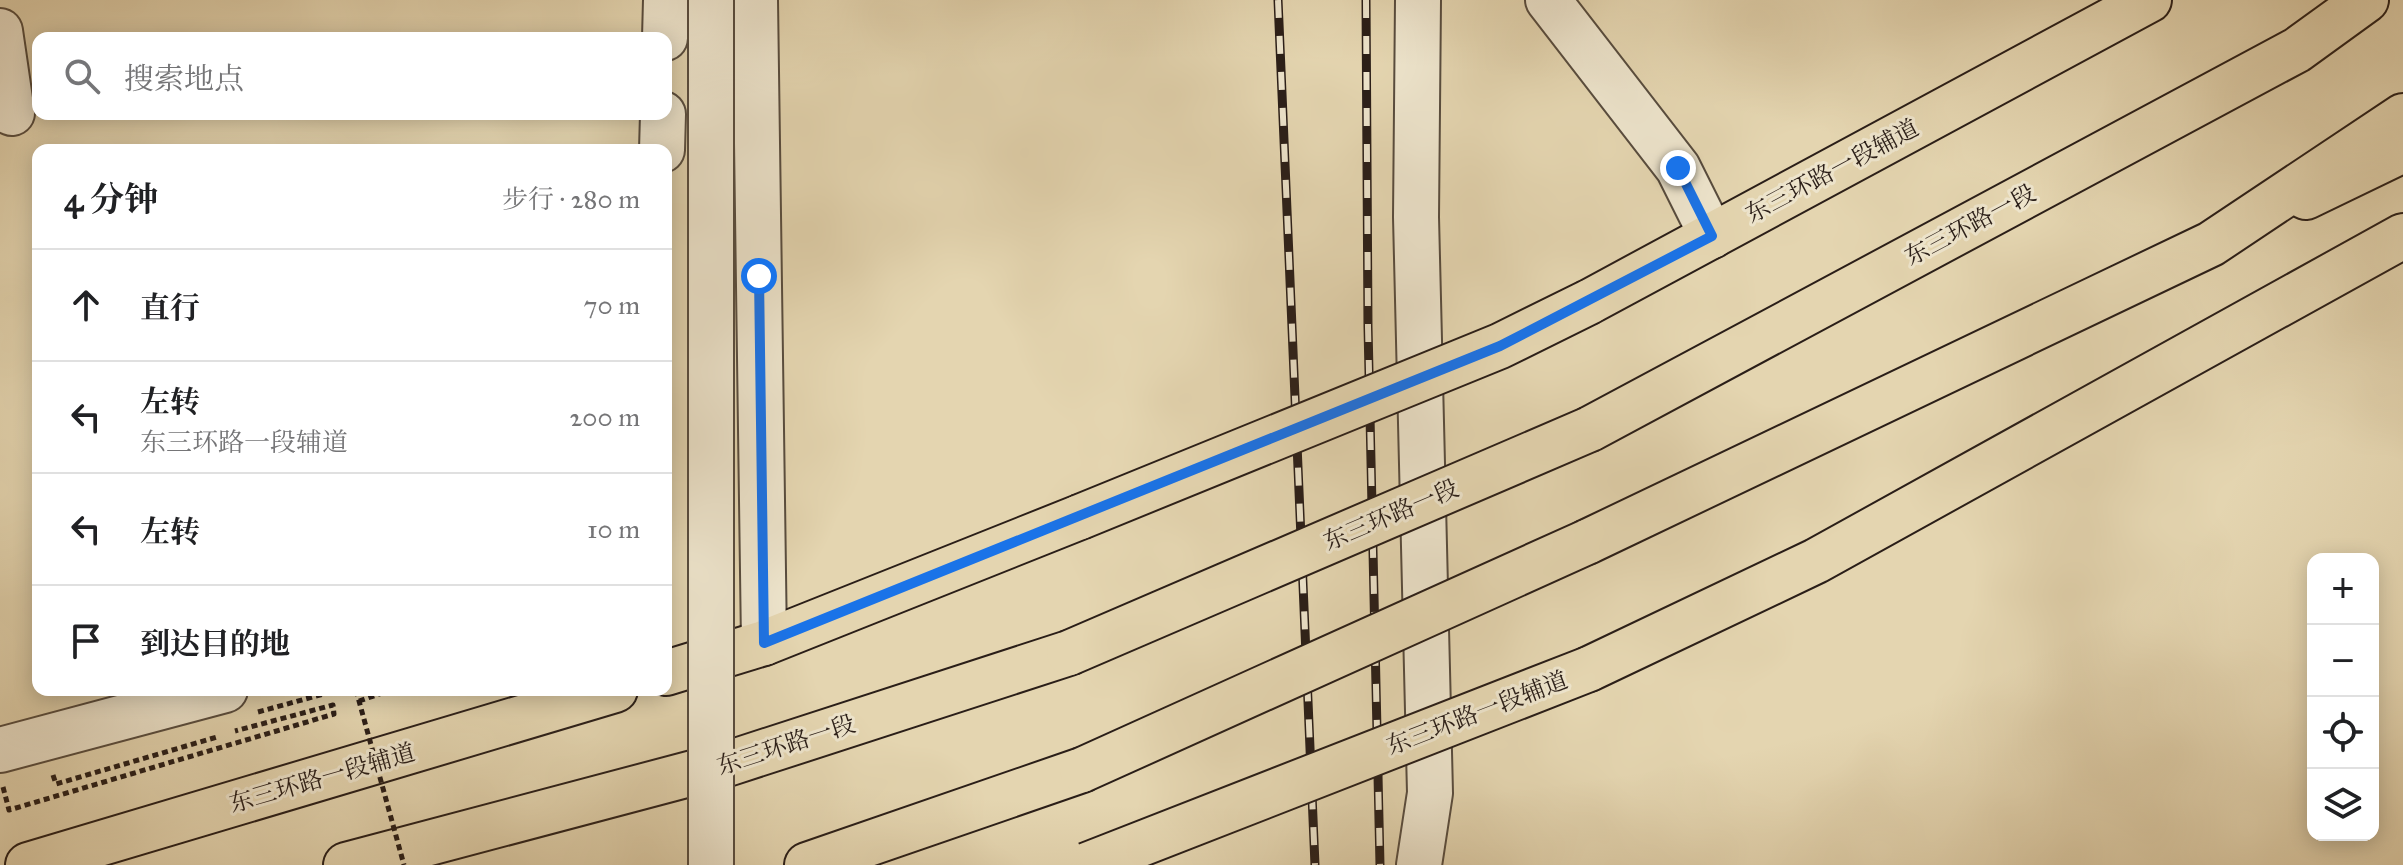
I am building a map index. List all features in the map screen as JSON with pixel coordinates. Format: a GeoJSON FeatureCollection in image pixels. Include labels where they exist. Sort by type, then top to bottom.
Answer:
{"type":"FeatureCollection","features":[{"type":"Feature","properties":{"kind":"main road","name":"东三环路一段辅道"},"geometry":{"type":"LineString","coordinates":[[672,671],[764,643],[1500,346],[1589,302],[2149,0]]}},
{"type":"Feature","properties":{"kind":"main road","name":"东三环路一段"},"geometry":{"type":"LineString","coordinates":[[346,865],[727,764],[1069,653],[1590,429],[2297,50],[2366,0]]}},
{"type":"Feature","properties":{"kind":"main road"},"geometry":{"type":"LineString","coordinates":[[2211,244],[2403,116]]}},
{"type":"Feature","properties":{"kind":"main road"},"geometry":{"type":"LineString","coordinates":[[807,865],[1082,770],[1587,542],[2403,150]]}},
{"type":"Feature","properties":{"kind":"main road","name":"东三环路一段辅道"},"geometry":{"type":"LineString","coordinates":[[1087,865],[1589,669],[1816,561],[2403,236]]}},
{"type":"Feature","properties":{"kind":"main road","name":"东三环路一段辅道"},"geometry":{"type":"LineString","coordinates":[[28,865],[595,696]]}},
{"type":"Feature","properties":{"kind":"street"},"geometry":{"type":"LineString","coordinates":[[665,32],[666,0]]}},
{"type":"Feature","properties":{"kind":"street"},"geometry":{"type":"LineString","coordinates":[[711,0],[711,865]]}},
{"type":"Feature","properties":{"kind":"street"},"geometry":{"type":"LineString","coordinates":[[755,0],[764,643]]}},
{"type":"Feature","properties":{"kind":"street"},"geometry":{"type":"LineString","coordinates":[[1418,0],[1416,217],[1430,793],[1419,865]]}},
{"type":"Feature","properties":{"kind":"street"},"geometry":{"type":"LineString","coordinates":[[1548,0],[1678,168],[1712,236]]}},
{"type":"Feature","properties":{"kind":"street"},"geometry":{"type":"LineString","coordinates":[[0,31],[12,113],[0,108]]}},
{"type":"Feature","properties":{"kind":"street"},"geometry":{"type":"LineString","coordinates":[[662,144],[663,120]]}},
{"type":"Feature","properties":{"kind":"street"},"geometry":{"type":"LineString","coordinates":[[0,750],[202,696]]}},
{"type":"Feature","properties":{"kind":"path"},"geometry":{"type":"LineString","coordinates":[[358,696],[404,865]]}},
{"type":"Feature","properties":{"kind":"path"},"geometry":{"type":"LineString","coordinates":[[359,701],[374,696]]}},
{"type":"Feature","properties":{"kind":"path"},"geometry":{"type":"LineString","coordinates":[[0,774],[9,810],[334,714],[333,705],[302,712]]}},
{"type":"Feature","properties":{"kind":"railway"},"geometry":{"type":"LineString","coordinates":[[1278,0],[1315,865]]}},
{"type":"Feature","properties":{"kind":"railway"},"geometry":{"type":"LineString","coordinates":[[1366,0],[1368,327],[1380,865]]}},
{"type":"Feature","properties":{"kind":"route"},"geometry":{"type":"LineString","coordinates":[[759,276],[764,643],[1500,346],[1589,302],[1712,236],[1678,168]]}}]}
